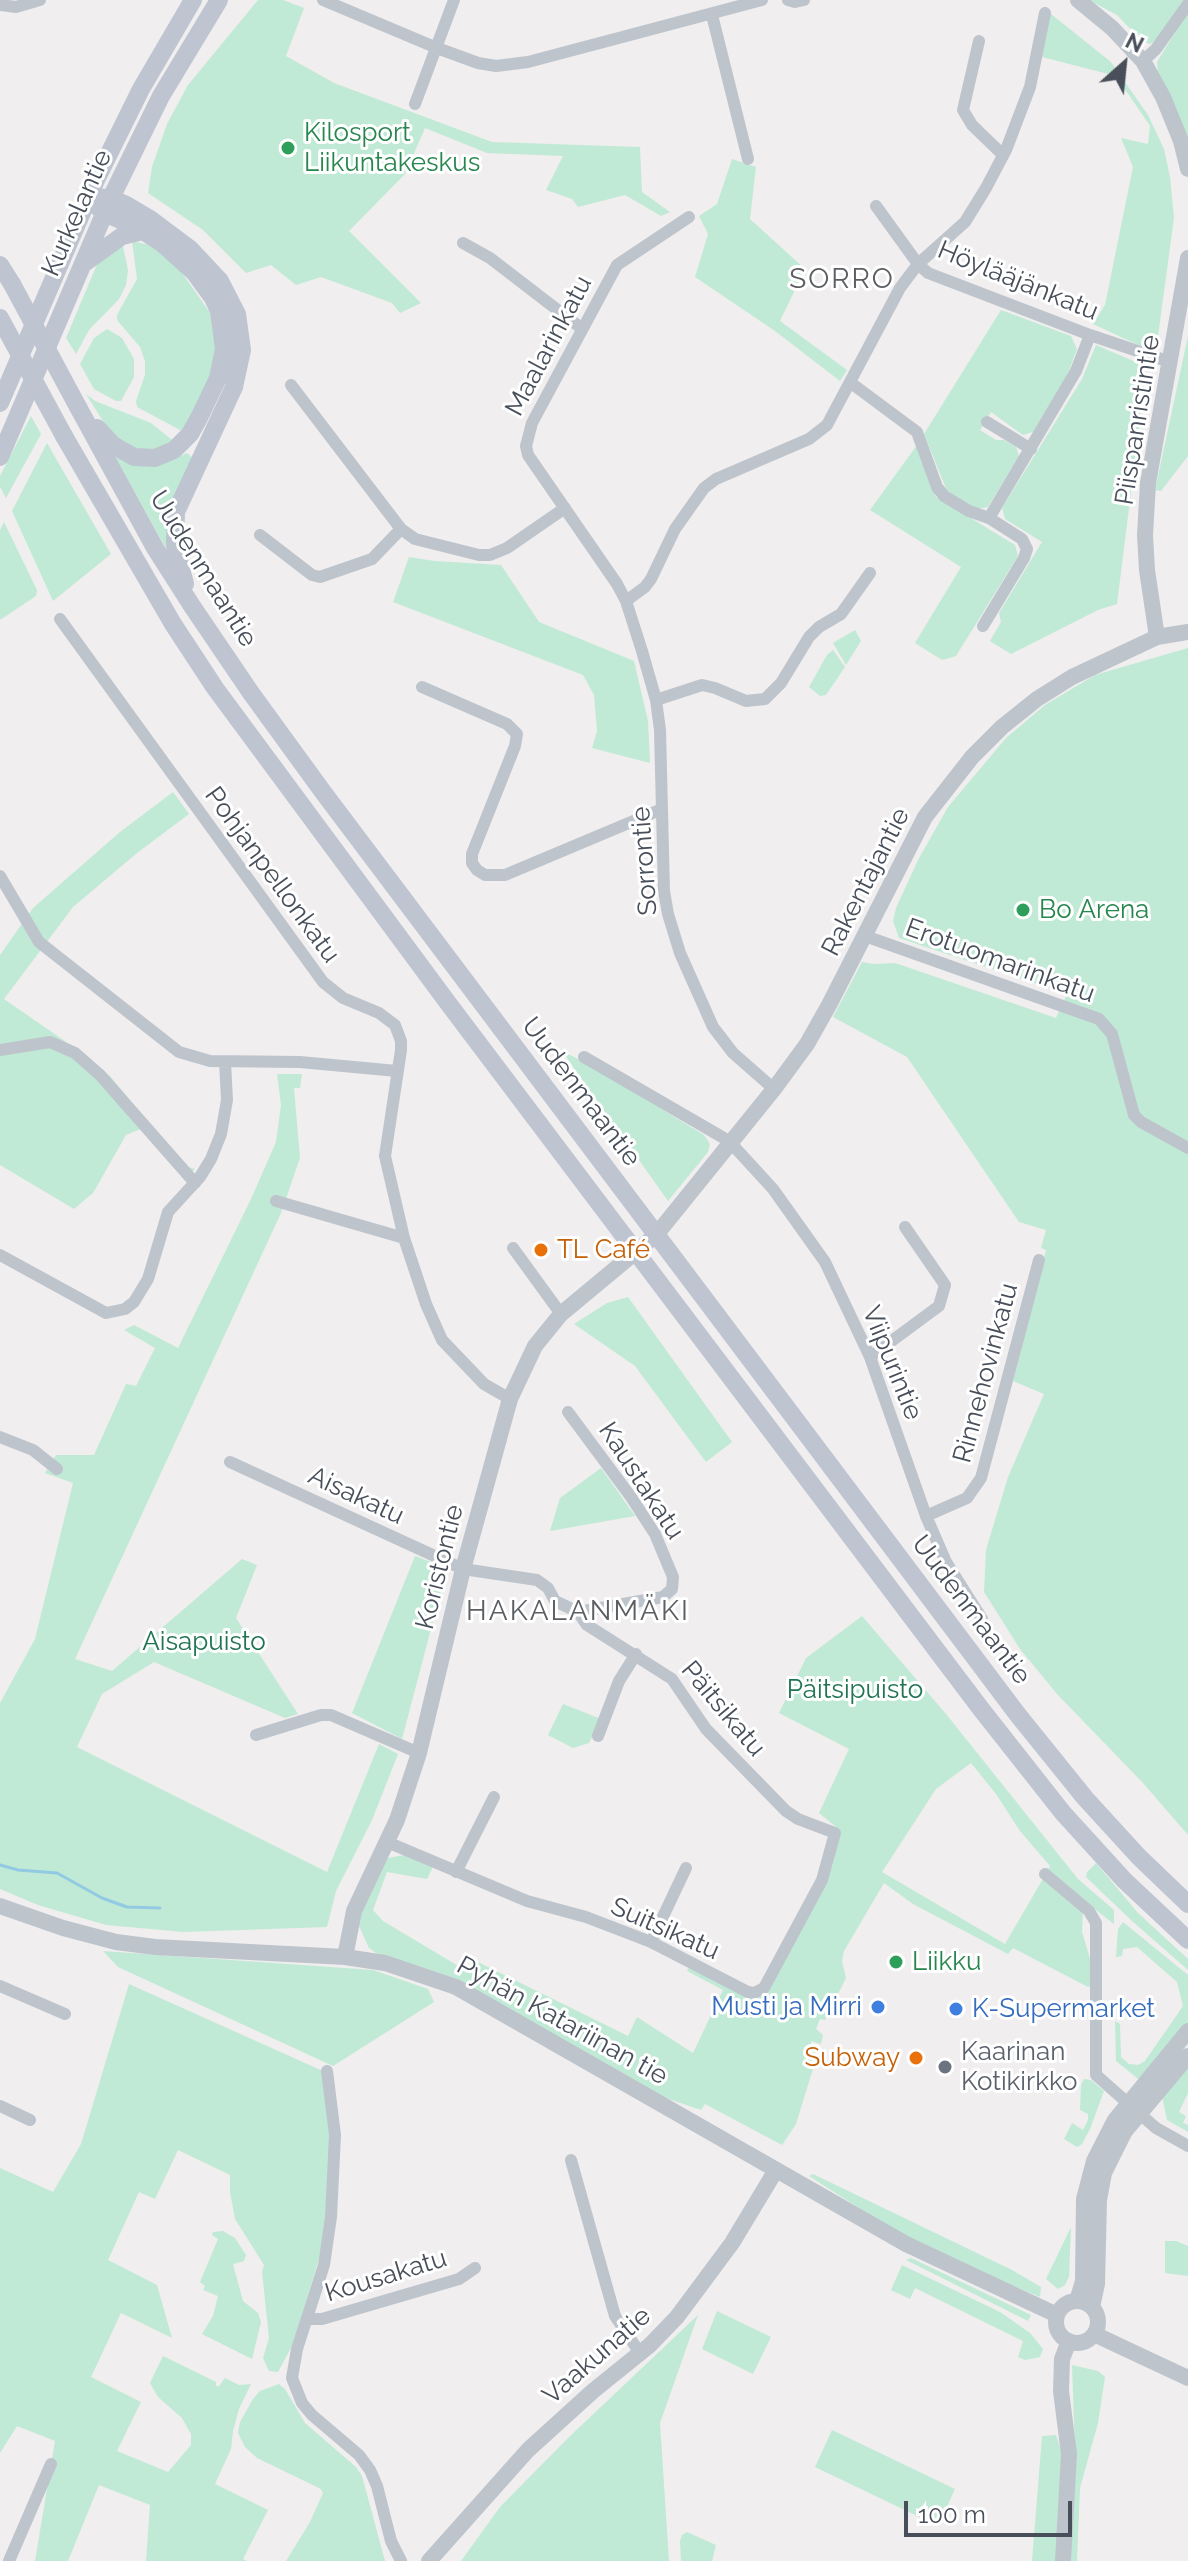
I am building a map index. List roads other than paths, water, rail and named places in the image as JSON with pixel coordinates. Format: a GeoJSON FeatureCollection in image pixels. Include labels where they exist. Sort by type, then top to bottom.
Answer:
{"type":"FeatureCollection","features":[{"type":"Feature","properties":{"kind":"main road","name":"Kurkelantie"},"geometry":{"type":"LineString","coordinates":[[0,403],[88,197],[141,89],[193,0]]}},
{"type":"Feature","properties":{"kind":"main road","name":"Kurkelantie"},"geometry":{"type":"LineString","coordinates":[[0,457],[108,205],[161,96],[219,0]]}},
{"type":"Feature","properties":{"kind":"main road"},"geometry":{"type":"LineString","coordinates":[[88,197],[150,219],[190,249],[220,281],[230,297],[241,330],[241,359],[234,387],[176,512],[175,545],[192,606]]}},
{"type":"Feature","properties":{"kind":"main road"},"geometry":{"type":"LineString","coordinates":[[78,407],[123,453],[155,458],[174,450],[190,434],[218,378],[224,349],[222,321],[213,298],[180,258],[108,205]]}},
{"type":"Feature","properties":{"kind":"main road"},"geometry":{"type":"LineString","coordinates":[[81,266],[122,236],[143,231]]}},
{"type":"Feature","properties":{"kind":"main road","name":"Uudenmaantie"},"geometry":{"type":"LineString","coordinates":[[0,265],[155,548],[192,606],[323,792],[1018,1715],[1085,1798],[1188,1904]]}},
{"type":"Feature","properties":{"kind":"main road","name":"Uudenmaantie"},"geometry":{"type":"LineString","coordinates":[[0,318],[173,624],[215,688],[448,1003],[972,1697],[1063,1813],[1124,1880],[1188,1940]]}},
{"type":"Feature","properties":{"kind":"street"},"geometry":{"type":"LineString","coordinates":[[0,5],[16,7],[40,0]]}},
{"type":"Feature","properties":{"kind":"street"},"geometry":{"type":"LineString","coordinates":[[323,0],[486,66],[509,66],[762,0]]}},
{"type":"Feature","properties":{"kind":"street"},"geometry":{"type":"LineString","coordinates":[[415,104],[454,0]]}},
{"type":"Feature","properties":{"kind":"street"},"geometry":{"type":"LineString","coordinates":[[788,0],[804,0]]}},
{"type":"Feature","properties":{"kind":"street"},"geometry":{"type":"LineString","coordinates":[[1078,0],[1112,28],[1143,61],[1167,107],[1188,169]]}},
{"type":"Feature","properties":{"kind":"street"},"geometry":{"type":"LineString","coordinates":[[1143,61],[1156,49],[1188,4]]}},
{"type":"Feature","properties":{"kind":"street"},"geometry":{"type":"LineString","coordinates":[[626,601],[651,579],[675,529],[704,488],[716,479],[782,453],[819,433],[830,421],[892,300],[918,264],[965,222],[1003,155],[1030,87],[1045,13]]}},
{"type":"Feature","properties":{"kind":"street"},"geometry":{"type":"LineString","coordinates":[[712,15],[748,159]]}},
{"type":"Feature","properties":{"kind":"street"},"geometry":{"type":"LineString","coordinates":[[979,41],[963,110],[972,125],[1003,155]]}},
{"type":"Feature","properties":{"kind":"street","name":"Höylääjänkatu"},"geometry":{"type":"LineString","coordinates":[[876,206],[928,273],[1170,362]]}},
{"type":"Feature","properties":{"kind":"street","name":"Maalarinkatu"},"geometry":{"type":"LineString","coordinates":[[626,601],[606,565],[528,455],[526,442],[532,423],[581,328],[619,262],[689,217]]}},
{"type":"Feature","properties":{"kind":"street"},"geometry":{"type":"LineString","coordinates":[[463,243],[490,258],[581,328]]}},
{"type":"Feature","properties":{"kind":"street","name":"Piispanristintie"},"geometry":{"type":"LineString","coordinates":[[1157,637],[1147,570],[1148,483],[1188,258]]}},
{"type":"Feature","properties":{"kind":"street"},"geometry":{"type":"LineString","coordinates":[[989,518],[1076,371],[1090,335]]}},
{"type":"Feature","properties":{"kind":"street"},"geometry":{"type":"LineString","coordinates":[[851,383],[917,432],[937,487],[944,496],[969,511],[989,518],[1022,539],[1027,549],[1024,558],[983,626]]}},
{"type":"Feature","properties":{"kind":"street"},"geometry":{"type":"LineString","coordinates":[[291,385],[407,535],[425,542],[490,555],[507,548],[565,508]]}},
{"type":"Feature","properties":{"kind":"street"},"geometry":{"type":"LineString","coordinates":[[987,422],[1031,449]]}},
{"type":"Feature","properties":{"kind":"street"},"geometry":{"type":"LineString","coordinates":[[260,535],[312,575],[320,577],[372,559],[401,529]]}},
{"type":"Feature","properties":{"kind":"street"},"geometry":{"type":"LineString","coordinates":[[656,700],[702,685],[746,701],[765,699],[781,683],[809,637],[816,629],[841,614],[870,573]]}},
{"type":"Feature","properties":{"kind":"street","name":"Sorrontie"},"geometry":{"type":"LineString","coordinates":[[626,601],[656,700],[662,765],[664,891],[668,914],[680,953],[713,1027],[733,1053],[774,1089]]}},
{"type":"Feature","properties":{"kind":"street","name":"Pohjanpellonkatu"},"geometry":{"type":"LineString","coordinates":[[60,619],[323,982],[343,998],[379,1013],[395,1025],[401,1041],[385,1156],[404,1238],[426,1304],[442,1340],[484,1384],[510,1399]]}},
{"type":"Feature","properties":{"kind":"street","name":"Rakentajantie"},"geometry":{"type":"LineString","coordinates":[[656,1235],[807,1044],[925,817],[972,757],[1002,727],[1037,699],[1072,677],[1157,637],[1188,632]]}},
{"type":"Feature","properties":{"kind":"street"},"geometry":{"type":"LineString","coordinates":[[422,687],[507,724],[517,734],[472,854],[472,863],[485,875],[505,875],[662,809]]}},
{"type":"Feature","properties":{"kind":"street"},"geometry":{"type":"LineString","coordinates":[[0,876],[39,942],[179,1052],[195,1058],[225,1062],[300,1062],[397,1071]]}},
{"type":"Feature","properties":{"kind":"street","name":"Erotuomarinkatu"},"geometry":{"type":"LineString","coordinates":[[865,936],[1099,1019],[1112,1034],[1134,1115],[1188,1148]]}},
{"type":"Feature","properties":{"kind":"street"},"geometry":{"type":"LineString","coordinates":[[0,1050],[50,1042],[75,1053],[100,1075],[195,1183]]}},
{"type":"Feature","properties":{"kind":"street","name":"Viipurintie"},"geometry":{"type":"LineString","coordinates":[[584,1057],[729,1141],[773,1189],[825,1262],[870,1357],[926,1516],[946,1562],[982,1619]]}},
{"type":"Feature","properties":{"kind":"street"},"geometry":{"type":"LineString","coordinates":[[0,1255],[106,1313],[125,1309],[142,1292],[148,1279],[168,1212],[195,1183],[211,1159],[226,1115],[225,1062]]}},
{"type":"Feature","properties":{"kind":"street"},"geometry":{"type":"LineString","coordinates":[[276,1201],[404,1238]]}},
{"type":"Feature","properties":{"kind":"street"},"geometry":{"type":"LineString","coordinates":[[870,1357],[939,1306],[945,1285],[905,1227]]}},
{"type":"Feature","properties":{"kind":"street","name":"Koristontie"},"geometry":{"type":"LineString","coordinates":[[345,1957],[354,1911],[387,1842],[419,1753],[463,1569],[510,1399],[535,1346],[561,1314],[656,1235]]}},
{"type":"Feature","properties":{"kind":"street"},"geometry":{"type":"LineString","coordinates":[[513,1248],[561,1314]]}},
{"type":"Feature","properties":{"kind":"street","name":"Rinnehovinkatu"},"geometry":{"type":"LineString","coordinates":[[926,1516],[960,1502],[977,1486],[1039,1260]]}},
{"type":"Feature","properties":{"kind":"street","name":"Kaustakatu"},"geometry":{"type":"LineString","coordinates":[[568,1412],[644,1516],[664,1553],[673,1583],[668,1594],[657,1600],[578,1612]]}},
{"type":"Feature","properties":{"kind":"street"},"geometry":{"type":"LineString","coordinates":[[0,1437],[33,1450],[57,1469]]}},
{"type":"Feature","properties":{"kind":"street","name":"Aisakatu"},"geometry":{"type":"LineString","coordinates":[[230,1462],[463,1569]]}},
{"type":"Feature","properties":{"kind":"street"},"geometry":{"type":"LineString","coordinates":[[463,1569],[537,1580],[544,1583],[562,1606],[578,1612]]}},
{"type":"Feature","properties":{"kind":"street","name":"Päitsikatu"},"geometry":{"type":"LineString","coordinates":[[578,1612],[587,1625],[672,1679],[706,1729],[777,1803],[798,1819],[835,1833]]}},
{"type":"Feature","properties":{"kind":"street"},"geometry":{"type":"LineString","coordinates":[[598,1736],[619,1681],[636,1654]]}},
{"type":"Feature","properties":{"kind":"street"},"geometry":{"type":"LineString","coordinates":[[256,1735],[321,1715],[331,1715],[419,1753]]}},
{"type":"Feature","properties":{"kind":"street"},"geometry":{"type":"LineString","coordinates":[[456,1872],[494,1797]]}},
{"type":"Feature","properties":{"kind":"street","name":"Suitsikatu"},"geometry":{"type":"LineString","coordinates":[[387,1842],[527,1901],[586,1917],[651,1942],[742,1990],[759,1991],[770,1979],[813,1899],[827,1868],[835,1833]]}},
{"type":"Feature","properties":{"kind":"street"},"geometry":{"type":"LineString","coordinates":[[651,1942],[686,1868]]}},
{"type":"Feature","properties":{"kind":"street"},"geometry":{"type":"LineString","coordinates":[[1045,1874],[1089,1911],[1096,1923],[1096,2075],[1163,2134],[1188,2146]]}},
{"type":"Feature","properties":{"kind":"street","name":"Pyhän Katariinan tie"},"geometry":{"type":"LineString","coordinates":[[0,1906],[116,1942],[155,1947],[345,1957],[385,1963],[456,1987],[906,2244],[1057,2315]]}},
{"type":"Feature","properties":{"kind":"street"},"geometry":{"type":"LineString","coordinates":[[0,1986],[65,2014]]}},
{"type":"Feature","properties":{"kind":"street"},"geometry":{"type":"LineString","coordinates":[[1134,2110],[1188,2031]]}},
{"type":"Feature","properties":{"kind":"street"},"geometry":{"type":"LineString","coordinates":[[1085,2304],[1062,2308],[1057,2315],[1058,2330],[1069,2341],[1083,2342],[1094,2334],[1098,2320],[1085,2304],[1082,2288],[1084,2199],[1090,2172],[1108,2132],[1188,2056]]}},
{"type":"Feature","properties":{"kind":"street"},"geometry":{"type":"LineString","coordinates":[[327,2071],[335,2135],[332,2204],[324,2265],[293,2363],[292,2378],[296,2391],[312,2415],[359,2455],[370,2470],[391,2541],[401,2561]]}},
{"type":"Feature","properties":{"kind":"street"},"geometry":{"type":"LineString","coordinates":[[0,2106],[30,2120]]}},
{"type":"Feature","properties":{"kind":"street"},"geometry":{"type":"LineString","coordinates":[[571,2160],[615,2316],[640,2353]]}},
{"type":"Feature","properties":{"kind":"street","name":"Vaakunatie"},"geometry":{"type":"LineString","coordinates":[[429,2561],[528,2450],[677,2317],[732,2243],[776,2170]]}},
{"type":"Feature","properties":{"kind":"street","name":"Kousakatu"},"geometry":{"type":"LineString","coordinates":[[307,2319],[322,2319],[433,2287],[459,2279],[475,2268]]}},
{"type":"Feature","properties":{"kind":"street"},"geometry":{"type":"LineString","coordinates":[[1094,2334],[1188,2378]]}},
{"type":"Feature","properties":{"kind":"street"},"geometry":{"type":"LineString","coordinates":[[1063,2561],[1069,2454],[1061,2391],[1062,2359],[1069,2341]]}},
{"type":"Feature","properties":{"kind":"street"},"geometry":{"type":"LineString","coordinates":[[9,2561],[51,2464]]}},
{"type":"Feature","properties":{"kind":"waterway"},"geometry":{"type":"LineString","coordinates":[[0,1865],[18,1870],[57,1873],[102,1898],[127,1907],[160,1908]]}},
{"type":"Feature","properties":{"kind":"place","name":"Kilosport Liikuntakeskus"},"geometry":{"type":"Point","coordinates":[288,148]}},
{"type":"Feature","properties":{"kind":"place","name":"Bo Arena"},"geometry":{"type":"Point","coordinates":[1023,910]}},
{"type":"Feature","properties":{"kind":"place","name":"TL Café"},"geometry":{"type":"Point","coordinates":[541,1250]}},
{"type":"Feature","properties":{"kind":"place","name":"Liikku"},"geometry":{"type":"Point","coordinates":[896,1962]}},
{"type":"Feature","properties":{"kind":"place","name":"Musti ja Mirri"},"geometry":{"type":"Point","coordinates":[878,2007]}},
{"type":"Feature","properties":{"kind":"place","name":"K-Supermarket"},"geometry":{"type":"Point","coordinates":[956,2009]}},
{"type":"Feature","properties":{"kind":"place","name":"Subway"},"geometry":{"type":"Point","coordinates":[916,2058]}},
{"type":"Feature","properties":{"kind":"place","name":"Kaarinan Kotikirkko"},"geometry":{"type":"Point","coordinates":[945,2067]}},
{"type":"Feature","properties":{"kind":"district","name":"SORRO"},"geometry":{"type":"Point","coordinates":[842,280]}},
{"type":"Feature","properties":{"kind":"district","name":"HAKALANMÄKI"},"geometry":{"type":"Point","coordinates":[578,1612]}},
{"type":"Feature","properties":{"kind":"park label","name":"Aisapuisto"},"geometry":{"type":"Point","coordinates":[204,1642]}},
{"type":"Feature","properties":{"kind":"park label","name":"Päitsipuisto"},"geometry":{"type":"Point","coordinates":[855,1690]}}]}
